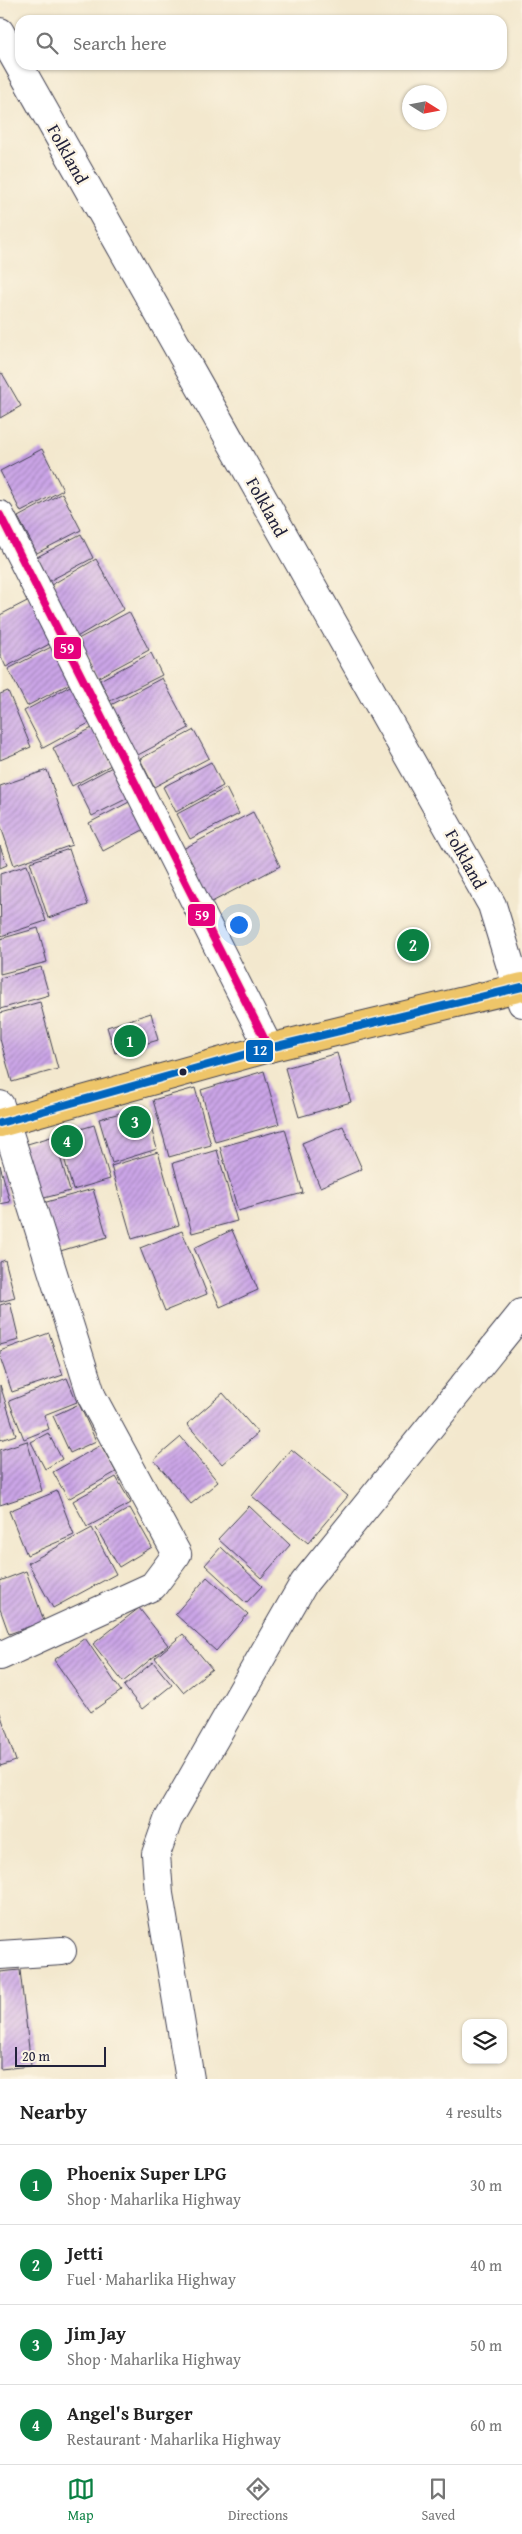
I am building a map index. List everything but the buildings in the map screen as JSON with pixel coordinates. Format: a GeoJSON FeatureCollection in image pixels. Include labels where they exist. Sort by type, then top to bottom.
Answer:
{"type":"FeatureCollection","features":[{"type":"Feature","properties":{"kind":"highway"},"geometry":{"type":"LineString","coordinates":[[2,1116],[268,1048],[521,993]]}},
{"type":"Feature","properties":{"kind":"street","name":"Folkland"},"geometry":{"type":"LineString","coordinates":[[0,32],[15,59]]}},
{"type":"Feature","properties":{"kind":"street","name":"Folkland"},"geometry":{"type":"LineString","coordinates":[[21,70],[492,905],[521,993]]}},
{"type":"Feature","properties":{"kind":"street"},"geometry":{"type":"LineString","coordinates":[[0,515],[268,1048]]}},
{"type":"Feature","properties":{"kind":"street"},"geometry":{"type":"LineString","coordinates":[[0,1656],[153,1586],[177,1554],[92,1397],[2,1116]]}},
{"type":"Feature","properties":{"kind":"street"},"geometry":{"type":"LineString","coordinates":[[190,2079],[159,1894],[156,1854],[168,1820],[304,1583],[522,1313]]}},
{"type":"Feature","properties":{"kind":"street"},"geometry":{"type":"LineString","coordinates":[[0,1955],[62,1951]]}},
{"type":"Feature","properties":{"kind":"transit line","name":"59"},"geometry":{"type":"LineString","coordinates":[[0,515],[269,1048]]}},
{"type":"Feature","properties":{"kind":"transit line","name":"12"},"geometry":{"type":"LineString","coordinates":[[0,1123],[269,1048],[522,987]]}},
{"type":"Feature","properties":{"kind":"place","name":"Jetti"},"geometry":{"type":"Point","coordinates":[413,945]}},
{"type":"Feature","properties":{"kind":"place","name":"Phoenix Super LPG"},"geometry":{"type":"Point","coordinates":[130,1041]}},
{"type":"Feature","properties":{"kind":"place","name":"Jim Jay"},"geometry":{"type":"Point","coordinates":[135,1122]}},
{"type":"Feature","properties":{"kind":"place","name":"Angel's Burger"},"geometry":{"type":"Point","coordinates":[67,1141]}}]}
